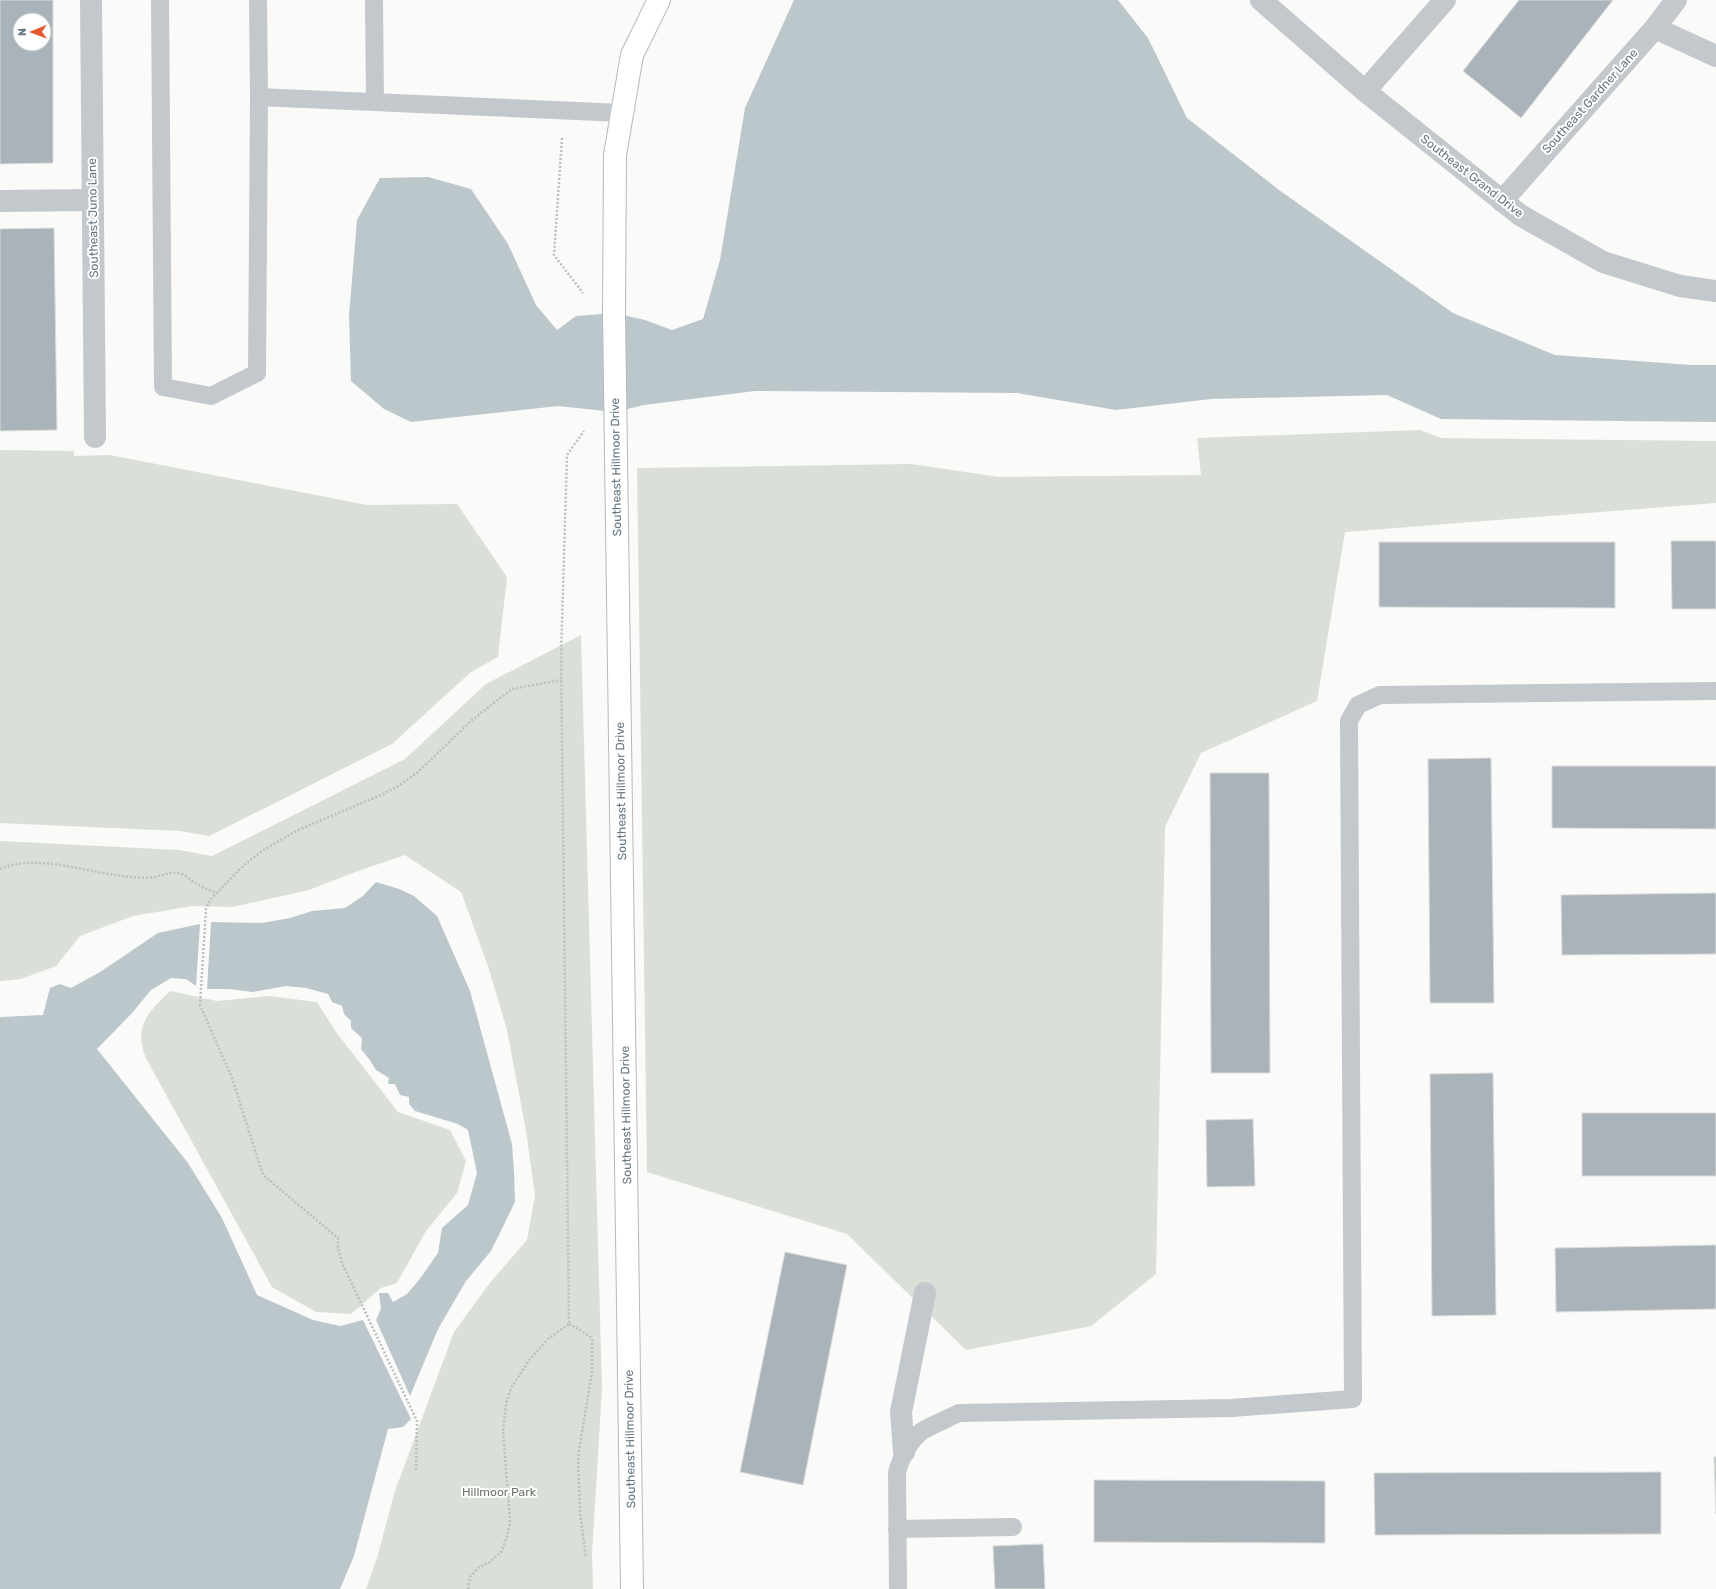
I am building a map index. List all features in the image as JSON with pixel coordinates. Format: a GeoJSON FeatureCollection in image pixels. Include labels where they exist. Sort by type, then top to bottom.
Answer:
{"type":"FeatureCollection","features":[{"type":"Feature","properties":{"kind":"street","name":"Southeast Juno Lane"},"geometry":{"type":"LineString","coordinates":[[91,0],[95,437]]}},
{"type":"Feature","properties":{"kind":"street","name":"Southeast Hillmoor Drive"},"geometry":{"type":"LineString","coordinates":[[632,1589],[615,412],[615,155],[632,55],[659,0]]}},
{"type":"Feature","properties":{"kind":"street","name":"Southeast Grand Drive"},"geometry":{"type":"LineString","coordinates":[[1261,0],[1365,91],[1520,215],[1603,262],[1680,286],[1716,291]]}},
{"type":"Feature","properties":{"kind":"street"},"geometry":{"type":"LineString","coordinates":[[1365,91],[1445,0]]}},
{"type":"Feature","properties":{"kind":"street","name":"Southeast Gardner Lane"},"geometry":{"type":"LineString","coordinates":[[1502,201],[1655,28],[1676,0]]}},
{"type":"Feature","properties":{"kind":"street"},"geometry":{"type":"LineString","coordinates":[[1655,28],[1716,56]]}},
{"type":"Feature","properties":{"kind":"street"},"geometry":{"type":"LineString","coordinates":[[0,201],[92,200]]}},
{"type":"Feature","properties":{"kind":"street"},"geometry":{"type":"LineString","coordinates":[[904,1452],[901,1412],[925,1293]]}},
{"type":"Feature","properties":{"kind":"lane"},"geometry":{"type":"LineString","coordinates":[[160,0],[163,387],[210,396],[257,373],[259,97],[258,0]]}},
{"type":"Feature","properties":{"kind":"lane"},"geometry":{"type":"LineString","coordinates":[[374,0],[375,102]]}},
{"type":"Feature","properties":{"kind":"lane"},"geometry":{"type":"LineString","coordinates":[[259,97],[622,113]]}},
{"type":"Feature","properties":{"kind":"lane"},"geometry":{"type":"LineString","coordinates":[[898,1589],[897,1473],[899,1462],[904,1452],[921,1432],[959,1413],[1231,1408],[1353,1399],[1349,721],[1358,705],[1380,695],[1716,691]]}},
{"type":"Feature","properties":{"kind":"lane"},"geometry":{"type":"LineString","coordinates":[[897,1530],[1013,1527]]}},
{"type":"Feature","properties":{"kind":"path"},"geometry":{"type":"LineString","coordinates":[[563,135],[554,255],[587,299]]}},
{"type":"Feature","properties":{"kind":"path"},"geometry":{"type":"LineString","coordinates":[[569,1324],[561,680],[567,455],[589,425]]}},
{"type":"Feature","properties":{"kind":"path"},"geometry":{"type":"LineString","coordinates":[[416,1470],[417,1421],[359,1302],[342,1263],[338,1248],[338,1238],[263,1175],[232,1078],[200,1005],[206,909],[210,900],[244,864],[279,840],[346,809],[382,795],[400,785],[418,772],[472,720],[512,689],[561,680]]}},
{"type":"Feature","properties":{"kind":"path"},"geometry":{"type":"LineString","coordinates":[[0,869],[8,866],[35,863],[133,877],[154,877],[164,873],[172,873],[180,874],[217,893]]}},
{"type":"Feature","properties":{"kind":"path"},"geometry":{"type":"LineString","coordinates":[[569,1324],[592,1338],[592,1372],[578,1456],[580,1513],[586,1557]]}},
{"type":"Feature","properties":{"kind":"path"},"geometry":{"type":"LineString","coordinates":[[468,1589],[470,1577],[479,1567],[490,1562],[501,1552],[507,1537],[510,1521],[503,1431],[506,1404],[511,1388],[530,1359],[548,1339],[569,1324]]}},
{"type":"Feature","properties":{"kind":"green space"},"geometry":{"type":"Polygon","coordinates":[[[1420,430],[1441,438],[1716,441],[1716,503],[1345,532],[1317,701],[1201,753],[1165,827],[1156,1274],[1091,1326],[966,1350],[847,1234],[647,1172],[637,468],[911,464],[999,477],[1201,475],[1197,438],[1420,430]]]}},
{"type":"Feature","properties":{"kind":"green space"},"geometry":{"type":"Polygon","coordinates":[[[0,450],[74,451],[74,456],[110,455],[367,505],[457,504],[507,577],[498,657],[471,672],[392,744],[209,836],[180,831],[0,823],[0,450]]]}},
{"type":"Feature","properties":{"kind":"green space","name":"Hillmoor Park"},"geometry":{"type":"Polygon","coordinates":[[[581,635],[602,1388],[592,1555],[593,1589],[366,1589],[377,1558],[395,1491],[454,1332],[489,1284],[527,1240],[535,1195],[526,1131],[507,1030],[488,966],[461,892],[405,855],[309,890],[233,907],[193,906],[133,916],[80,936],[56,966],[21,979],[0,981],[0,841],[179,850],[212,856],[405,759],[486,684],[581,635]]]}},
{"type":"Feature","properties":{"kind":"green space"},"geometry":{"type":"Polygon","coordinates":[[[170,991],[217,1001],[269,996],[317,1002],[336,1032],[398,1112],[450,1130],[466,1161],[457,1193],[426,1231],[397,1283],[381,1288],[351,1314],[316,1312],[272,1287],[146,1058],[142,1045],[142,1029],[153,1008],[170,991]]]}},
{"type":"Feature","properties":{"kind":"shaded area"},"geometry":{"type":"Polygon","coordinates":[[[794,0],[1118,0],[1148,38],[1187,118],[1279,190],[1453,313],[1555,355],[1691,365],[1716,365],[1716,422],[1441,419],[1387,395],[1211,399],[1116,410],[1017,393],[755,391],[644,405],[615,412],[558,406],[411,422],[384,409],[351,381],[349,316],[357,220],[380,178],[428,177],[471,189],[508,244],[536,305],[557,330],[576,316],[614,313],[645,320],[672,330],[703,319],[720,260],[745,108],[794,0]]]}},
{"type":"Feature","properties":{"kind":"shaded area"},"geometry":{"type":"Polygon","coordinates":[[[376,882],[399,889],[414,896],[437,916],[470,991],[512,1144],[514,1172],[515,1202],[491,1251],[466,1281],[438,1329],[410,1396],[376,1320],[381,1309],[379,1293],[388,1293],[393,1302],[407,1294],[438,1253],[442,1228],[468,1205],[477,1173],[468,1130],[458,1124],[415,1111],[409,1104],[409,1097],[400,1095],[395,1084],[388,1084],[389,1078],[376,1070],[361,1049],[362,1038],[351,1028],[351,1021],[344,1014],[342,1006],[332,1002],[328,994],[306,988],[286,986],[253,992],[229,989],[207,989],[211,922],[262,923],[290,918],[312,911],[345,908],[363,896],[376,882]]]}},
{"type":"Feature","properties":{"kind":"shaded area"},"geometry":{"type":"Polygon","coordinates":[[[200,924],[196,986],[186,979],[171,978],[151,990],[132,1013],[97,1049],[188,1163],[222,1218],[257,1295],[313,1320],[340,1326],[363,1320],[411,1419],[403,1427],[388,1429],[354,1556],[340,1589],[0,1589],[0,1017],[43,1015],[50,988],[60,984],[71,988],[100,972],[158,933],[200,924]]]}},
{"type":"Feature","properties":{"kind":"building"},"geometry":{"type":"Polygon","coordinates":[[[0,0],[53,0],[53,163],[0,164],[0,0]]]}},
{"type":"Feature","properties":{"kind":"building"},"geometry":{"type":"Polygon","coordinates":[[[1519,0],[1613,0],[1521,118],[1463,71],[1519,0]]]}},
{"type":"Feature","properties":{"kind":"building"},"geometry":{"type":"Polygon","coordinates":[[[54,228],[57,430],[0,431],[0,229],[54,228]]]}},
{"type":"Feature","properties":{"kind":"building"},"geometry":{"type":"Polygon","coordinates":[[[1671,541],[1716,541],[1716,609],[1672,609],[1671,541]]]}},
{"type":"Feature","properties":{"kind":"building"},"geometry":{"type":"Polygon","coordinates":[[[1379,542],[1615,542],[1615,608],[1379,607],[1379,542]]]}},
{"type":"Feature","properties":{"kind":"building"},"geometry":{"type":"Polygon","coordinates":[[[1491,758],[1494,1003],[1430,1003],[1428,759],[1491,758]]]}},
{"type":"Feature","properties":{"kind":"building"},"geometry":{"type":"Polygon","coordinates":[[[1552,766],[1716,766],[1716,829],[1552,828],[1552,766]]]}},
{"type":"Feature","properties":{"kind":"building"},"geometry":{"type":"Polygon","coordinates":[[[1210,773],[1269,773],[1270,1073],[1211,1073],[1210,773]]]}},
{"type":"Feature","properties":{"kind":"building"},"geometry":{"type":"Polygon","coordinates":[[[1716,893],[1716,954],[1562,955],[1561,895],[1716,893]]]}},
{"type":"Feature","properties":{"kind":"building"},"geometry":{"type":"Polygon","coordinates":[[[1493,1073],[1496,1315],[1432,1316],[1430,1074],[1493,1073]]]}},
{"type":"Feature","properties":{"kind":"building"},"geometry":{"type":"Polygon","coordinates":[[[1582,1113],[1716,1113],[1716,1176],[1582,1176],[1582,1113]]]}},
{"type":"Feature","properties":{"kind":"building"},"geometry":{"type":"Polygon","coordinates":[[[1253,1119],[1255,1186],[1207,1187],[1206,1120],[1253,1119]]]}},
{"type":"Feature","properties":{"kind":"building"},"geometry":{"type":"Polygon","coordinates":[[[1716,1245],[1716,1309],[1556,1312],[1555,1248],[1716,1245]]]}},
{"type":"Feature","properties":{"kind":"building"},"geometry":{"type":"Polygon","coordinates":[[[785,1252],[847,1265],[803,1485],[740,1472],[785,1252]]]}},
{"type":"Feature","properties":{"kind":"building"},"geometry":{"type":"Polygon","coordinates":[[[1714,1457],[1716,1457],[1716,1514],[1714,1457]]]}},
{"type":"Feature","properties":{"kind":"building"},"geometry":{"type":"Polygon","coordinates":[[[1661,1472],[1661,1534],[1375,1535],[1374,1473],[1661,1472]]]}},
{"type":"Feature","properties":{"kind":"building"},"geometry":{"type":"Polygon","coordinates":[[[1094,1480],[1325,1481],[1325,1543],[1094,1542],[1094,1480]]]}},
{"type":"Feature","properties":{"kind":"building"},"geometry":{"type":"Polygon","coordinates":[[[1043,1544],[1045,1589],[995,1589],[993,1546],[1043,1544]]]}}]}
